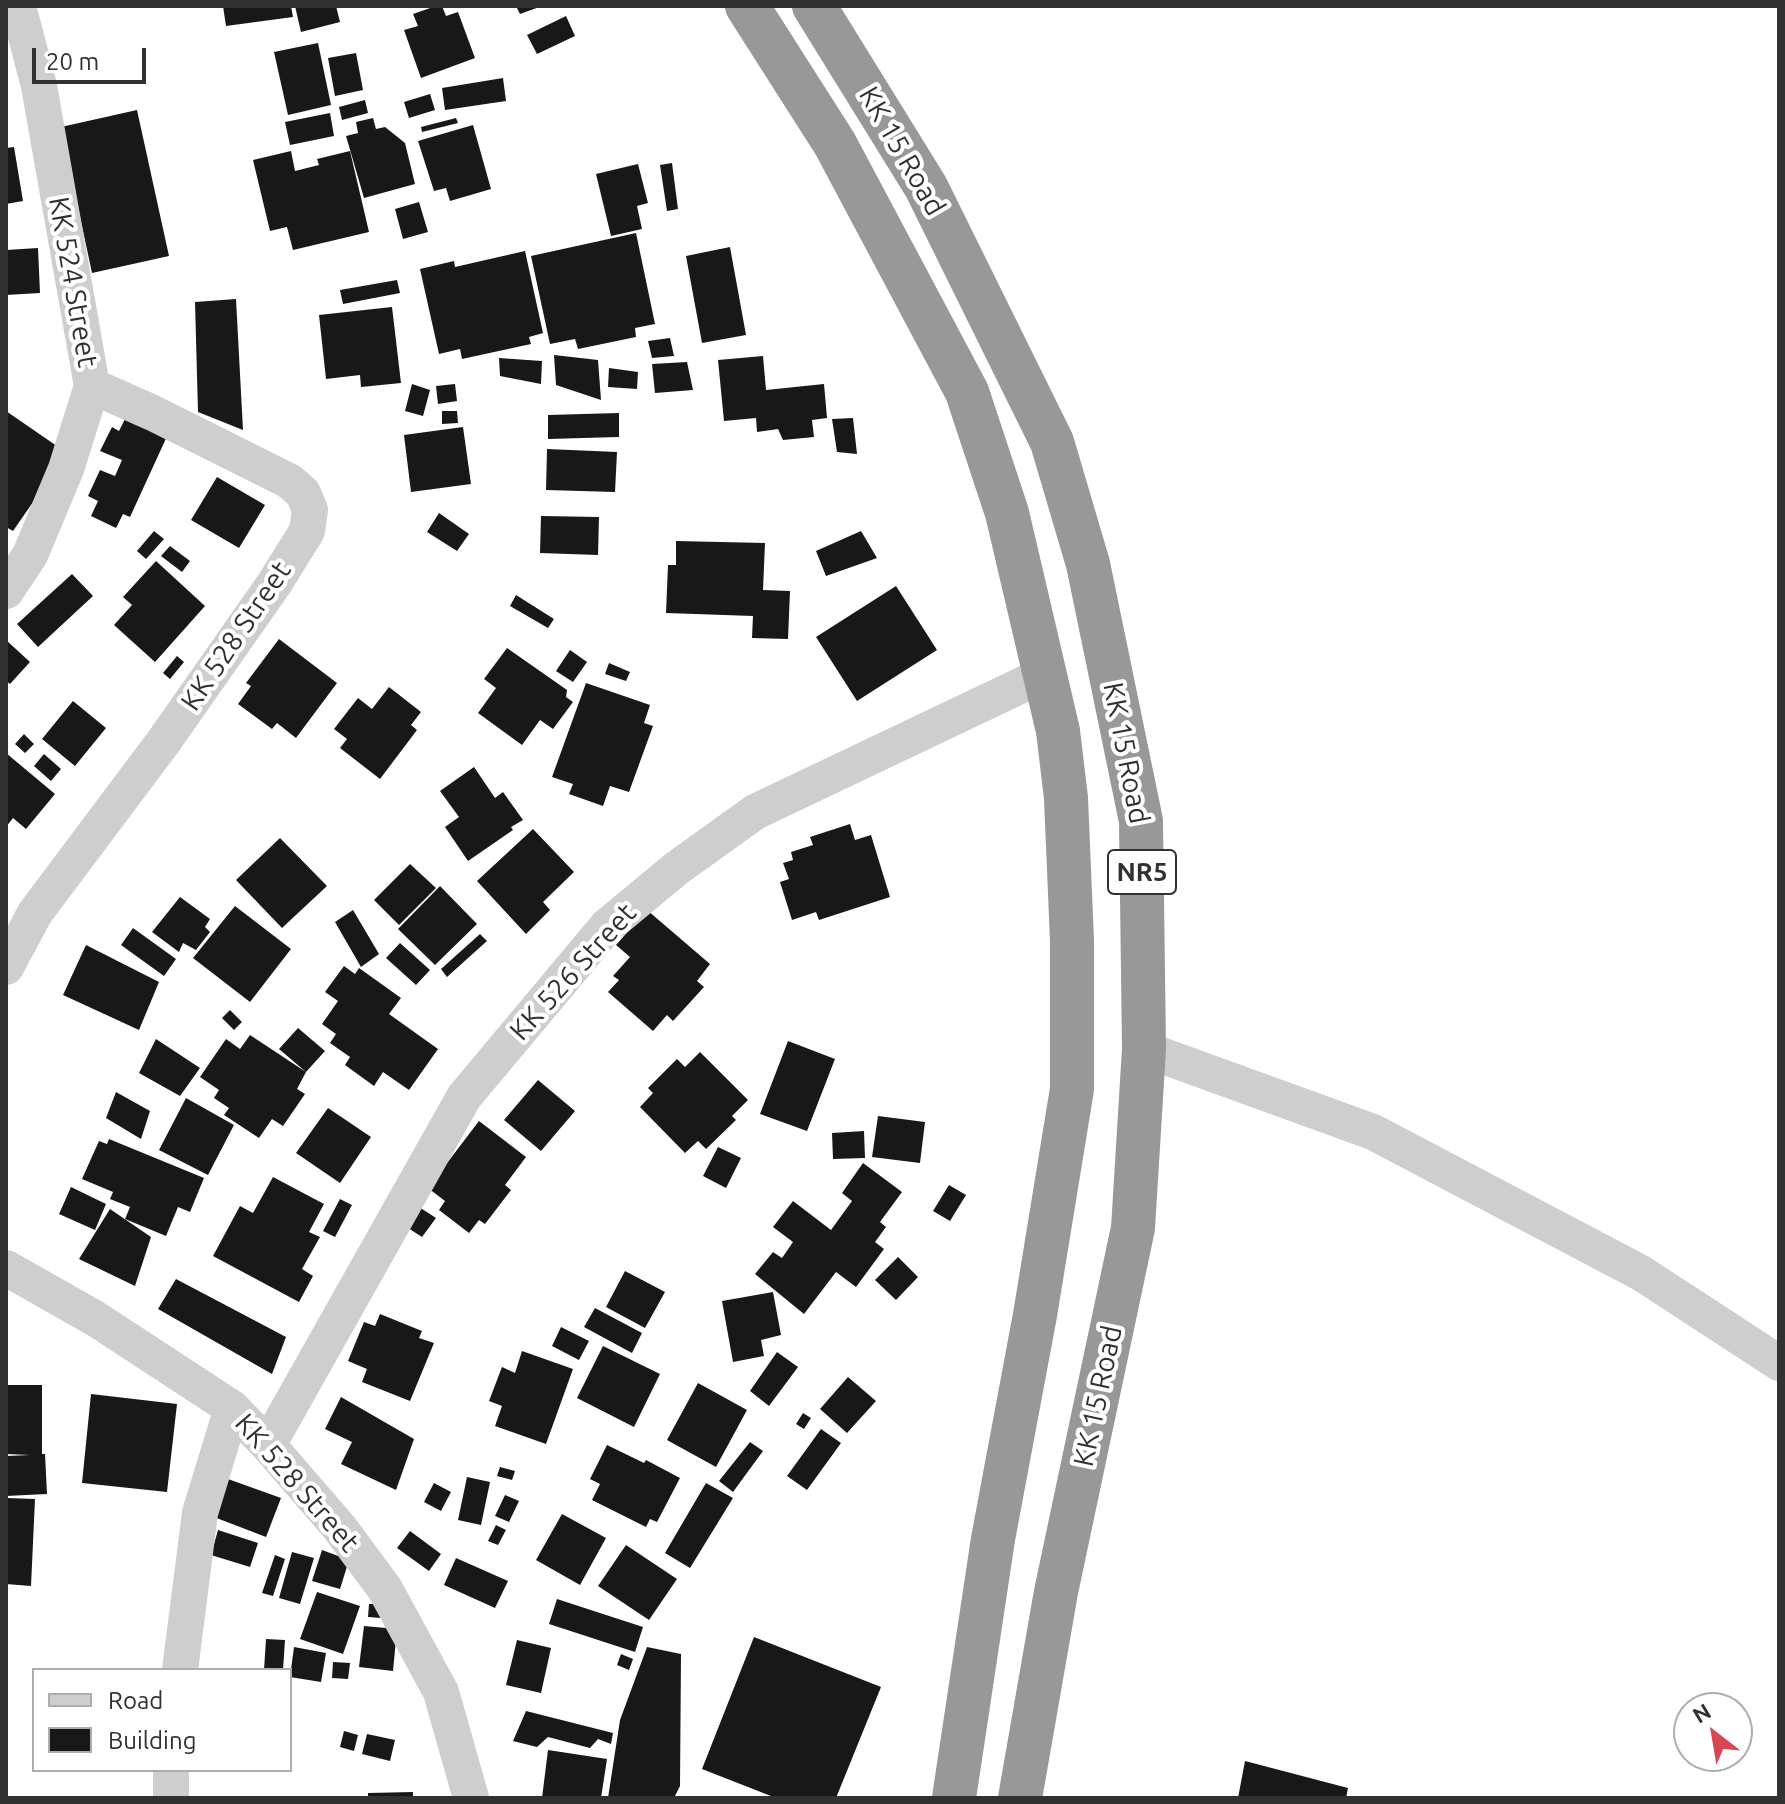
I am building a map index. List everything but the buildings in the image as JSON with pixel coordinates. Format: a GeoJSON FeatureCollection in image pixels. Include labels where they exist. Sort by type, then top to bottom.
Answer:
{"type":"FeatureCollection","features":[{"type":"Feature","properties":{"kind":"highway","name":"KK 15 Road"},"geometry":{"type":"LineString","coordinates":[[747,6],[835,144],[967,392],[1007,513],[1058,731],[1066,798],[1072,941],[1072,1089],[993,1539],[954,1798]]}},
{"type":"Feature","properties":{"kind":"highway","name":"KK 15 Road"},"geometry":{"type":"LineString","coordinates":[[814,6],[926,187],[1052,442],[1088,564],[1141,821],[1144,1049],[1133,1228],[1056,1592],[1020,1798]]}},
{"type":"Feature","properties":{"kind":"street","name":"KK 524 Street"},"geometry":{"type":"LineString","coordinates":[[6,591],[30,555],[66,469],[92,386],[39,86],[18,6]]}},
{"type":"Feature","properties":{"kind":"street","name":"KK 528 Street"},"geometry":{"type":"LineString","coordinates":[[6,967],[35,913],[164,741],[274,584],[307,531],[310,510],[303,493],[289,481],[92,386]]}},
{"type":"Feature","properties":{"kind":"street","name":"KK 526 Street"},"geometry":{"type":"LineString","coordinates":[[268,1445],[464,1097],[607,926],[677,868],[755,812],[1045,674]]}},
{"type":"Feature","properties":{"kind":"street"},"geometry":{"type":"LineString","coordinates":[[1144,1049],[1373,1132],[1641,1273],[1779,1363]]}},
{"type":"Feature","properties":{"kind":"street","name":"KK 528 Street"},"geometry":{"type":"LineString","coordinates":[[6,1268],[96,1319],[232,1408],[268,1445],[339,1527],[385,1589],[441,1692],[471,1798]]}},
{"type":"Feature","properties":{"kind":"street"},"geometry":{"type":"LineString","coordinates":[[180,1668],[200,1513],[232,1408]]}},
{"type":"Feature","properties":{"kind":"street"},"geometry":{"type":"LineString","coordinates":[[171,1772],[171,1798]]}}]}
